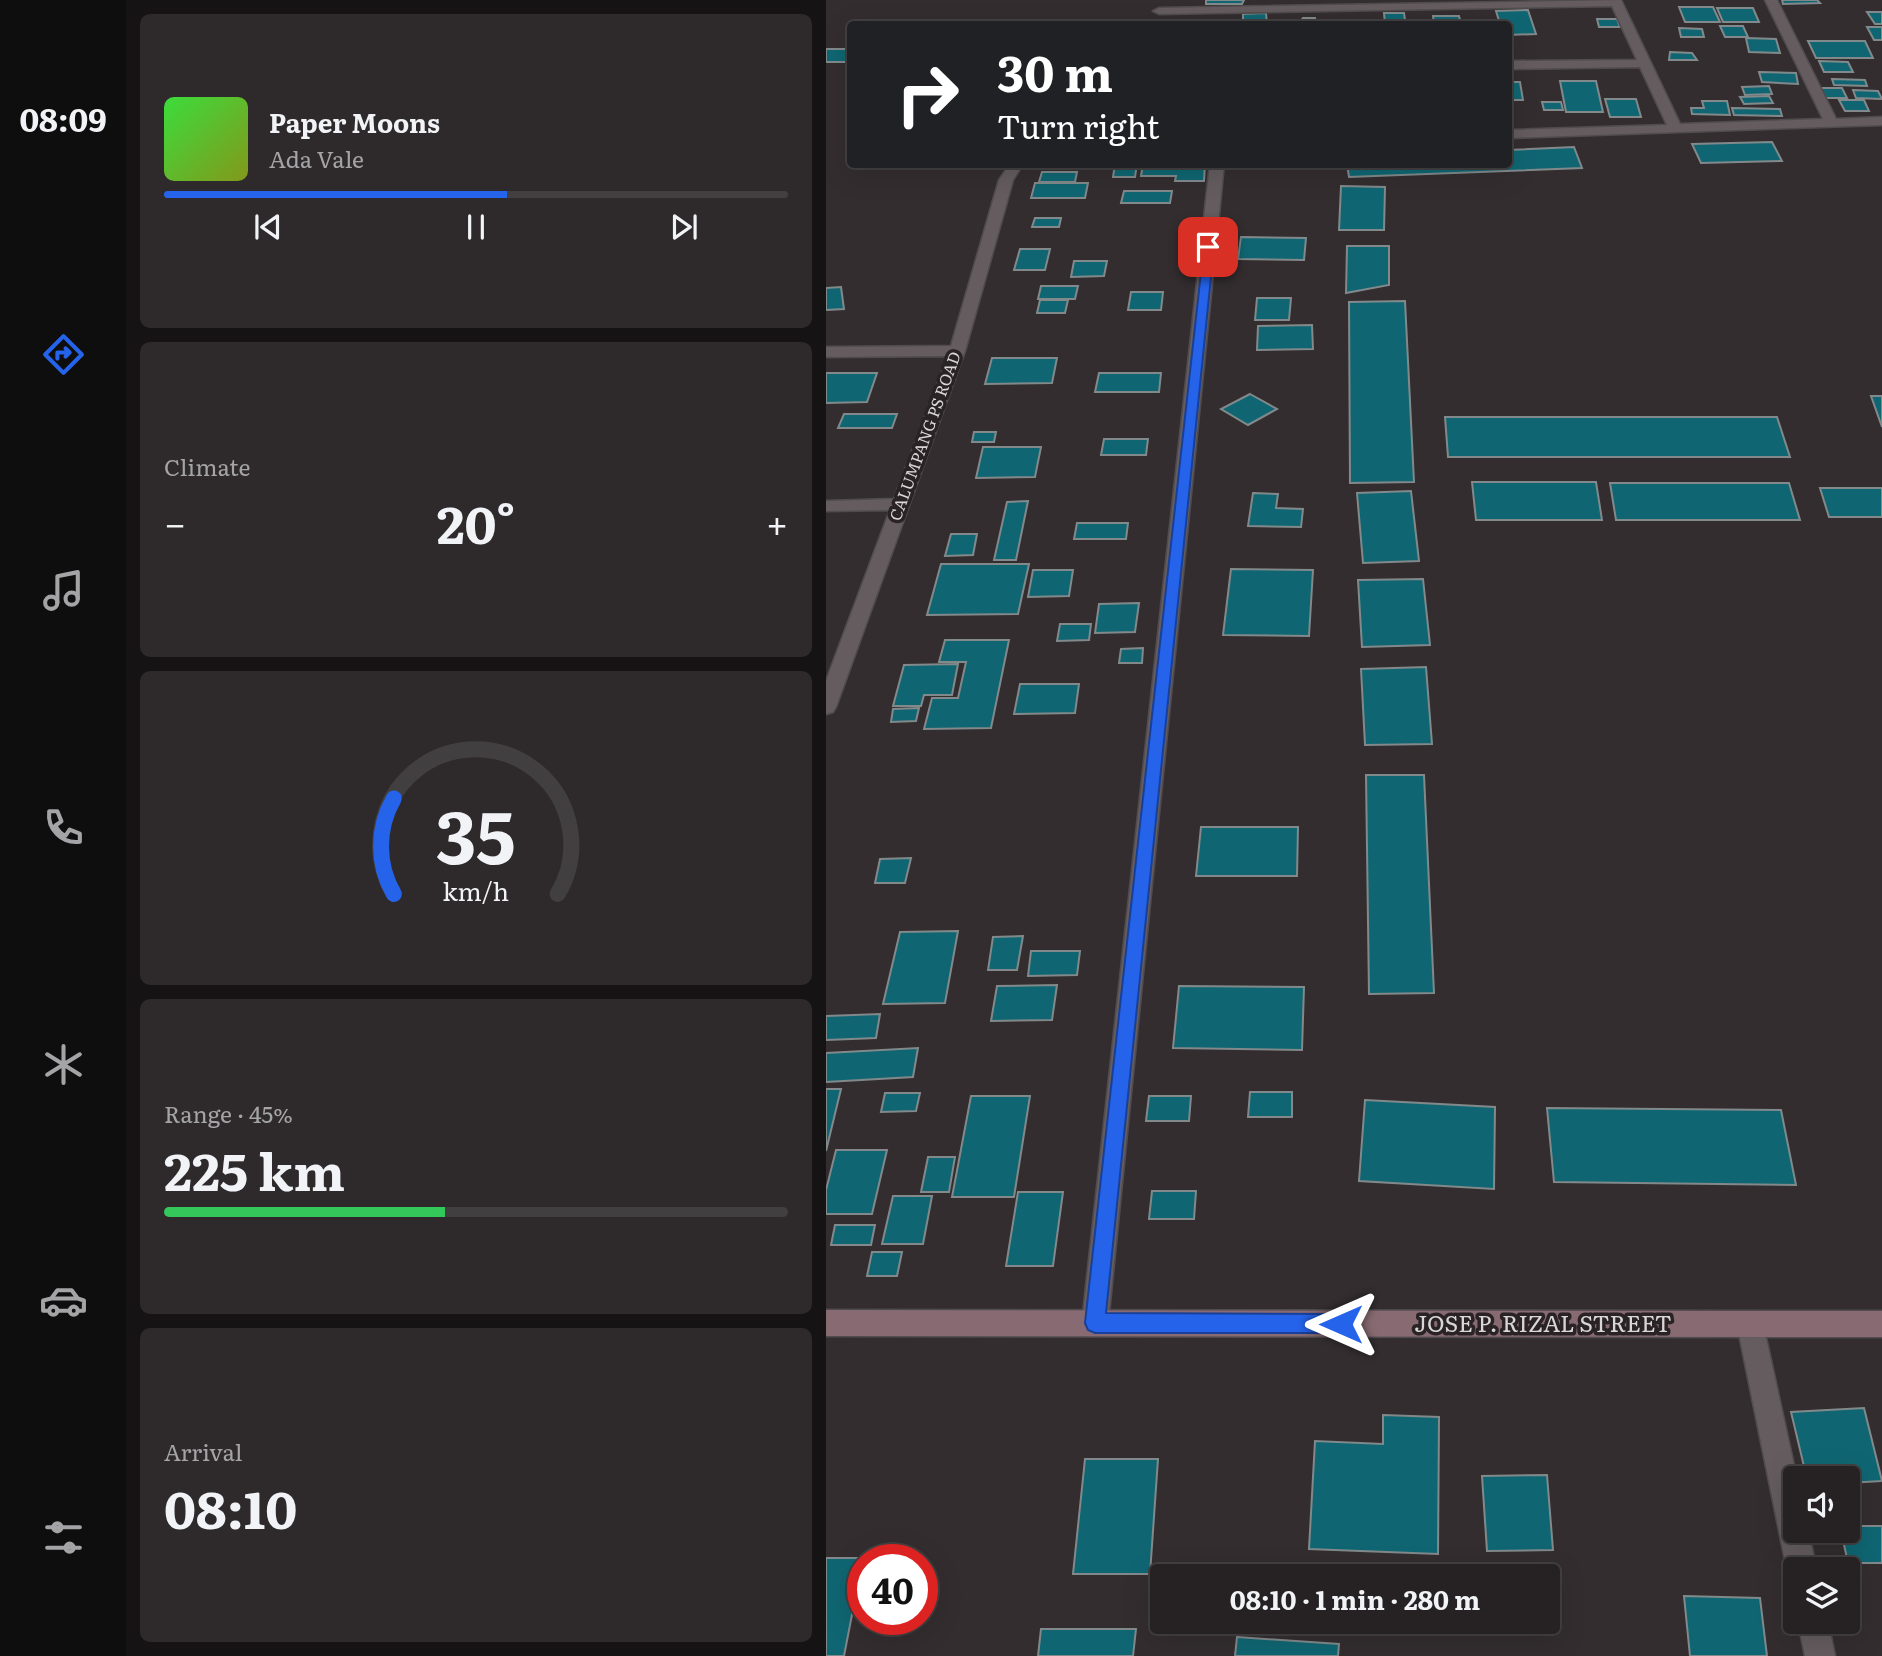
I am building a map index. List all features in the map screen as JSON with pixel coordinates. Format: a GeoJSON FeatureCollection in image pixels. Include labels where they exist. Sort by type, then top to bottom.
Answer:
{"type":"FeatureCollection","features":[{"type":"Feature","properties":{"kind":"street"},"geometry":{"type":"LineString","coordinates":[[1771,0],[1831,122]]}},
{"type":"Feature","properties":{"kind":"street"},"geometry":{"type":"LineString","coordinates":[[1158,6],[1615,2],[1675,128]]}},
{"type":"Feature","properties":{"kind":"street"},"geometry":{"type":"LineString","coordinates":[[1512,65],[1643,63]]}},
{"type":"Feature","properties":{"kind":"street"},"geometry":{"type":"LineString","coordinates":[[1512,134],[1882,121]]}},
{"type":"Feature","properties":{"kind":"street","name":"CALUMPANG PS ROAD"},"geometry":{"type":"LineString","coordinates":[[826,707],[957,351],[1006,180],[1014,168]]}},
{"type":"Feature","properties":{"kind":"street"},"geometry":{"type":"LineString","coordinates":[[1095,1323],[1217,168]]}},
{"type":"Feature","properties":{"kind":"street"},"geometry":{"type":"LineString","coordinates":[[826,352],[957,351]]}},
{"type":"Feature","properties":{"kind":"street"},"geometry":{"type":"LineString","coordinates":[[826,506],[900,504]]}},
{"type":"Feature","properties":{"kind":"street","name":"JOSE P. RIZAL STREET"},"geometry":{"type":"LineString","coordinates":[[826,1323],[1882,1324]]}},
{"type":"Feature","properties":{"kind":"street"},"geometry":{"type":"LineString","coordinates":[[1750,1324],[1799,1557]]}},
{"type":"Feature","properties":{"kind":"street"},"geometry":{"type":"LineString","coordinates":[[1815,1634],[1820,1656]]}},
{"type":"Feature","properties":{"kind":"building"},"geometry":{"type":"Polygon","coordinates":[[[1206,0],[1244,0],[1242,4],[1206,4],[1206,0]]]}},
{"type":"Feature","properties":{"kind":"building"},"geometry":{"type":"Polygon","coordinates":[[[1782,0],[1817,0],[1820,3],[1783,4],[1782,0]]]}},
{"type":"Feature","properties":{"kind":"building"},"geometry":{"type":"Polygon","coordinates":[[[1679,7],[1713,7],[1720,22],[1685,22],[1679,7]]]}},
{"type":"Feature","properties":{"kind":"building"},"geometry":{"type":"Polygon","coordinates":[[[1717,8],[1753,8],[1759,22],[1723,22],[1717,8]]]}},
{"type":"Feature","properties":{"kind":"building"},"geometry":{"type":"Polygon","coordinates":[[[1528,10],[1536,34],[1512,35],[1512,21],[1499,21],[1496,11],[1528,10]]]}},
{"type":"Feature","properties":{"kind":"building"},"geometry":{"type":"Polygon","coordinates":[[[1867,12],[1882,12],[1882,24],[1875,24],[1867,12]]]}},
{"type":"Feature","properties":{"kind":"building"},"geometry":{"type":"Polygon","coordinates":[[[1266,13],[1267,21],[1243,21],[1243,14],[1266,13]]]}},
{"type":"Feature","properties":{"kind":"building"},"geometry":{"type":"Polygon","coordinates":[[[1384,13],[1404,13],[1405,20],[1419,21],[1385,21],[1384,13]]]}},
{"type":"Feature","properties":{"kind":"building"},"geometry":{"type":"Polygon","coordinates":[[[1433,16],[1459,16],[1460,21],[1434,21],[1433,16]]]}},
{"type":"Feature","properties":{"kind":"building"},"geometry":{"type":"Polygon","coordinates":[[[1303,18],[1315,18],[1316,21],[1301,21],[1303,18]]]}},
{"type":"Feature","properties":{"kind":"building"},"geometry":{"type":"Polygon","coordinates":[[[1597,19],[1617,19],[1620,27],[1599,27],[1597,19]]]}},
{"type":"Feature","properties":{"kind":"building"},"geometry":{"type":"Polygon","coordinates":[[[1720,26],[1743,26],[1748,37],[1725,37],[1720,26]]]}},
{"type":"Feature","properties":{"kind":"building"},"geometry":{"type":"Polygon","coordinates":[[[1867,27],[1882,27],[1882,40],[1874,40],[1867,27]]]}},
{"type":"Feature","properties":{"kind":"building"},"geometry":{"type":"Polygon","coordinates":[[[1679,28],[1702,29],[1704,37],[1681,37],[1679,28]]]}},
{"type":"Feature","properties":{"kind":"building"},"geometry":{"type":"Polygon","coordinates":[[[1746,38],[1776,39],[1780,53],[1749,52],[1746,38]]]}},
{"type":"Feature","properties":{"kind":"building"},"geometry":{"type":"Polygon","coordinates":[[[1808,41],[1865,41],[1873,58],[1816,58],[1808,41]]]}},
{"type":"Feature","properties":{"kind":"building"},"geometry":{"type":"Polygon","coordinates":[[[826,49],[847,49],[847,62],[826,62],[826,49]]]}},
{"type":"Feature","properties":{"kind":"building"},"geometry":{"type":"Polygon","coordinates":[[[1670,52],[1692,53],[1697,60],[1669,60],[1670,52]]]}},
{"type":"Feature","properties":{"kind":"building"},"geometry":{"type":"Polygon","coordinates":[[[1819,61],[1848,62],[1853,72],[1824,72],[1819,61]]]}},
{"type":"Feature","properties":{"kind":"building"},"geometry":{"type":"Polygon","coordinates":[[[1759,72],[1796,73],[1798,84],[1762,82],[1759,72]]]}},
{"type":"Feature","properties":{"kind":"building"},"geometry":{"type":"Polygon","coordinates":[[[1832,79],[1865,80],[1867,86],[1834,85],[1832,79]]]}},
{"type":"Feature","properties":{"kind":"building"},"geometry":{"type":"Polygon","coordinates":[[[1560,81],[1596,81],[1603,112],[1566,112],[1560,81]]]}},
{"type":"Feature","properties":{"kind":"building"},"geometry":{"type":"Polygon","coordinates":[[[1512,82],[1520,82],[1523,100],[1512,100],[1512,82]]]}},
{"type":"Feature","properties":{"kind":"building"},"geometry":{"type":"Polygon","coordinates":[[[1769,86],[1772,94],[1745,95],[1742,87],[1769,86]]]}},
{"type":"Feature","properties":{"kind":"building"},"geometry":{"type":"Polygon","coordinates":[[[1818,88],[1842,88],[1847,98],[1823,98],[1818,88]]]}},
{"type":"Feature","properties":{"kind":"building"},"geometry":{"type":"Polygon","coordinates":[[[1853,90],[1878,91],[1882,99],[1856,98],[1853,90]]]}},
{"type":"Feature","properties":{"kind":"building"},"geometry":{"type":"Polygon","coordinates":[[[1769,96],[1773,103],[1744,104],[1740,97],[1769,96]]]}},
{"type":"Feature","properties":{"kind":"building"},"geometry":{"type":"Polygon","coordinates":[[[1605,99],[1636,99],[1641,117],[1610,117],[1605,99]]]}},
{"type":"Feature","properties":{"kind":"building"},"geometry":{"type":"Polygon","coordinates":[[[1839,100],[1864,100],[1869,111],[1845,111],[1839,100]]]}},
{"type":"Feature","properties":{"kind":"building"},"geometry":{"type":"Polygon","coordinates":[[[1702,101],[1727,101],[1730,115],[1692,114],[1691,108],[1704,108],[1702,101]]]}},
{"type":"Feature","properties":{"kind":"building"},"geometry":{"type":"Polygon","coordinates":[[[1542,102],[1561,102],[1563,110],[1544,110],[1542,102]]]}},
{"type":"Feature","properties":{"kind":"building"},"geometry":{"type":"Polygon","coordinates":[[[1732,108],[1780,109],[1782,116],[1734,115],[1732,108]]]}},
{"type":"Feature","properties":{"kind":"building"},"geometry":{"type":"Polygon","coordinates":[[[1772,142],[1782,161],[1701,163],[1692,144],[1772,142]]]}},
{"type":"Feature","properties":{"kind":"building"},"geometry":{"type":"Polygon","coordinates":[[[1574,147],[1582,168],[1349,177],[1348,168],[1512,168],[1512,150],[1574,147]]]}},
{"type":"Feature","properties":{"kind":"building"},"geometry":{"type":"Polygon","coordinates":[[[1114,168],[1136,168],[1135,177],[1113,177],[1114,168]]]}},
{"type":"Feature","properties":{"kind":"building"},"geometry":{"type":"Polygon","coordinates":[[[1142,168],[1205,168],[1204,181],[1175,181],[1176,176],[1141,176],[1142,168]]]}},
{"type":"Feature","properties":{"kind":"building"},"geometry":{"type":"Polygon","coordinates":[[[1042,172],[1077,172],[1075,182],[1039,182],[1042,172]]]}},
{"type":"Feature","properties":{"kind":"building"},"geometry":{"type":"Polygon","coordinates":[[[1035,183],[1088,183],[1085,198],[1031,198],[1035,183]]]}},
{"type":"Feature","properties":{"kind":"building"},"geometry":{"type":"Polygon","coordinates":[[[1341,186],[1385,187],[1384,230],[1339,230],[1341,186]]]}},
{"type":"Feature","properties":{"kind":"building"},"geometry":{"type":"Polygon","coordinates":[[[1124,191],[1172,191],[1170,203],[1121,203],[1124,191]]]}},
{"type":"Feature","properties":{"kind":"building"},"geometry":{"type":"Polygon","coordinates":[[[1035,218],[1061,218],[1059,227],[1032,227],[1035,218]]]}},
{"type":"Feature","properties":{"kind":"building"},"geometry":{"type":"Polygon","coordinates":[[[1241,237],[1306,238],[1304,260],[1238,259],[1241,237]]]}},
{"type":"Feature","properties":{"kind":"building"},"geometry":{"type":"Polygon","coordinates":[[[1347,246],[1389,246],[1389,285],[1346,293],[1347,246]]]}},
{"type":"Feature","properties":{"kind":"building"},"geometry":{"type":"Polygon","coordinates":[[[1020,249],[1050,249],[1045,270],[1014,270],[1020,249]]]}},
{"type":"Feature","properties":{"kind":"building"},"geometry":{"type":"Polygon","coordinates":[[[1074,261],[1107,261],[1104,276],[1071,277],[1074,261]]]}},
{"type":"Feature","properties":{"kind":"building"},"geometry":{"type":"Polygon","coordinates":[[[1041,286],[1078,286],[1075,299],[1038,299],[1041,286]]]}},
{"type":"Feature","properties":{"kind":"building"},"geometry":{"type":"Polygon","coordinates":[[[841,287],[844,309],[826,310],[826,288],[841,287]]]}},
{"type":"Feature","properties":{"kind":"building"},"geometry":{"type":"Polygon","coordinates":[[[1131,292],[1163,292],[1161,310],[1128,310],[1131,292]]]}},
{"type":"Feature","properties":{"kind":"building"},"geometry":{"type":"Polygon","coordinates":[[[1257,298],[1291,298],[1289,320],[1255,320],[1257,298]]]}},
{"type":"Feature","properties":{"kind":"building"},"geometry":{"type":"Polygon","coordinates":[[[1040,300],[1068,300],[1065,313],[1037,313],[1040,300]]]}},
{"type":"Feature","properties":{"kind":"building"},"geometry":{"type":"Polygon","coordinates":[[[1405,301],[1414,482],[1350,483],[1349,302],[1405,301]]]}},
{"type":"Feature","properties":{"kind":"building"},"geometry":{"type":"Polygon","coordinates":[[[1312,325],[1313,349],[1257,350],[1258,326],[1312,325]]]}},
{"type":"Feature","properties":{"kind":"building"},"geometry":{"type":"Polygon","coordinates":[[[992,358],[1057,358],[1052,383],[985,384],[992,358]]]}},
{"type":"Feature","properties":{"kind":"building"},"geometry":{"type":"Polygon","coordinates":[[[826,373],[877,373],[867,402],[826,403],[826,373]]]}},
{"type":"Feature","properties":{"kind":"building"},"geometry":{"type":"Polygon","coordinates":[[[1099,373],[1161,373],[1159,392],[1095,392],[1099,373]]]}},
{"type":"Feature","properties":{"kind":"building"},"geometry":{"type":"Polygon","coordinates":[[[1250,394],[1277,409],[1248,425],[1221,409],[1250,394]]]}},
{"type":"Feature","properties":{"kind":"building"},"geometry":{"type":"Polygon","coordinates":[[[1871,396],[1882,396],[1882,427],[1871,396]]]}},
{"type":"Feature","properties":{"kind":"building"},"geometry":{"type":"Polygon","coordinates":[[[844,414],[897,414],[892,428],[838,428],[844,414]]]}},
{"type":"Feature","properties":{"kind":"building"},"geometry":{"type":"Polygon","coordinates":[[[1445,417],[1777,417],[1790,457],[1448,457],[1445,417]]]}},
{"type":"Feature","properties":{"kind":"building"},"geometry":{"type":"Polygon","coordinates":[[[974,432],[996,432],[994,442],[972,442],[974,432]]]}},
{"type":"Feature","properties":{"kind":"building"},"geometry":{"type":"Polygon","coordinates":[[[1104,439],[1148,439],[1146,455],[1101,455],[1104,439]]]}},
{"type":"Feature","properties":{"kind":"building"},"geometry":{"type":"Polygon","coordinates":[[[983,447],[1041,447],[1035,477],[976,478],[983,447]]]}},
{"type":"Feature","properties":{"kind":"building"},"geometry":{"type":"Polygon","coordinates":[[[1472,482],[1596,482],[1602,520],[1476,520],[1472,482]]]}},
{"type":"Feature","properties":{"kind":"building"},"geometry":{"type":"Polygon","coordinates":[[[1610,483],[1789,483],[1800,520],[1616,520],[1610,483]]]}},
{"type":"Feature","properties":{"kind":"building"},"geometry":{"type":"Polygon","coordinates":[[[1820,488],[1882,488],[1882,517],[1829,517],[1820,488]]]}},
{"type":"Feature","properties":{"kind":"building"},"geometry":{"type":"Polygon","coordinates":[[[1411,491],[1419,561],[1363,563],[1357,493],[1411,491]]]}},
{"type":"Feature","properties":{"kind":"building"},"geometry":{"type":"Polygon","coordinates":[[[1253,493],[1278,494],[1276,508],[1303,509],[1301,527],[1248,526],[1253,493]]]}},
{"type":"Feature","properties":{"kind":"building"},"geometry":{"type":"Polygon","coordinates":[[[1028,501],[1016,560],[994,560],[1007,502],[1028,501]]]}},
{"type":"Feature","properties":{"kind":"building"},"geometry":{"type":"Polygon","coordinates":[[[1077,523],[1128,523],[1126,539],[1074,539],[1077,523]]]}},
{"type":"Feature","properties":{"kind":"building"},"geometry":{"type":"Polygon","coordinates":[[[951,534],[977,534],[973,555],[945,556],[951,534]]]}},
{"type":"Feature","properties":{"kind":"building"},"geometry":{"type":"Polygon","coordinates":[[[941,564],[1029,564],[1018,614],[927,615],[941,564]]]}},
{"type":"Feature","properties":{"kind":"building"},"geometry":{"type":"Polygon","coordinates":[[[1231,569],[1313,570],[1309,636],[1223,635],[1231,569]]]}},
{"type":"Feature","properties":{"kind":"building"},"geometry":{"type":"Polygon","coordinates":[[[1033,570],[1073,570],[1069,596],[1028,597],[1033,570]]]}},
{"type":"Feature","properties":{"kind":"building"},"geometry":{"type":"Polygon","coordinates":[[[1423,579],[1430,645],[1362,647],[1358,580],[1423,579]]]}},
{"type":"Feature","properties":{"kind":"building"},"geometry":{"type":"Polygon","coordinates":[[[1139,603],[1135,632],[1095,633],[1099,604],[1139,603]]]}},
{"type":"Feature","properties":{"kind":"building"},"geometry":{"type":"Polygon","coordinates":[[[1060,624],[1091,624],[1089,640],[1057,641],[1060,624]]]}},
{"type":"Feature","properties":{"kind":"building"},"geometry":{"type":"Polygon","coordinates":[[[945,640],[1009,640],[991,728],[924,729],[932,698],[958,698],[966,662],[939,662],[945,640]]]}},
{"type":"Feature","properties":{"kind":"building"},"geometry":{"type":"Polygon","coordinates":[[[1143,648],[1142,663],[1119,663],[1121,649],[1143,648]]]}},
{"type":"Feature","properties":{"kind":"building"},"geometry":{"type":"Polygon","coordinates":[[[958,664],[952,695],[924,695],[921,706],[893,706],[904,665],[958,664]]]}},
{"type":"Feature","properties":{"kind":"building"},"geometry":{"type":"Polygon","coordinates":[[[1426,667],[1432,744],[1365,745],[1361,669],[1426,667]]]}},
{"type":"Feature","properties":{"kind":"building"},"geometry":{"type":"Polygon","coordinates":[[[1020,684],[1079,684],[1075,713],[1014,714],[1020,684]]]}},
{"type":"Feature","properties":{"kind":"building"},"geometry":{"type":"Polygon","coordinates":[[[919,708],[916,721],[891,722],[893,709],[919,708]]]}},
{"type":"Feature","properties":{"kind":"building"},"geometry":{"type":"Polygon","coordinates":[[[1366,775],[1424,775],[1434,993],[1369,994],[1366,775]]]}},
{"type":"Feature","properties":{"kind":"building"},"geometry":{"type":"Polygon","coordinates":[[[1201,827],[1298,827],[1297,876],[1196,876],[1201,827]]]}},
{"type":"Feature","properties":{"kind":"building"},"geometry":{"type":"Polygon","coordinates":[[[911,858],[905,883],[875,883],[880,859],[911,858]]]}},
{"type":"Feature","properties":{"kind":"building"},"geometry":{"type":"Polygon","coordinates":[[[958,931],[945,1003],[883,1004],[900,932],[958,931]]]}},
{"type":"Feature","properties":{"kind":"building"},"geometry":{"type":"Polygon","coordinates":[[[1023,936],[1017,970],[988,970],[993,937],[1023,936]]]}},
{"type":"Feature","properties":{"kind":"building"},"geometry":{"type":"Polygon","coordinates":[[[1031,951],[1080,951],[1077,975],[1028,976],[1031,951]]]}},
{"type":"Feature","properties":{"kind":"building"},"geometry":{"type":"Polygon","coordinates":[[[1057,985],[1052,1020],[991,1021],[997,986],[1057,985]]]}},
{"type":"Feature","properties":{"kind":"building"},"geometry":{"type":"Polygon","coordinates":[[[1179,986],[1304,987],[1302,1050],[1173,1048],[1179,986]]]}},
{"type":"Feature","properties":{"kind":"building"},"geometry":{"type":"Polygon","coordinates":[[[880,1014],[876,1038],[826,1040],[826,1016],[880,1014]]]}},
{"type":"Feature","properties":{"kind":"building"},"geometry":{"type":"Polygon","coordinates":[[[918,1048],[913,1077],[826,1082],[826,1053],[918,1048]]]}},
{"type":"Feature","properties":{"kind":"building"},"geometry":{"type":"Polygon","coordinates":[[[826,1089],[841,1089],[826,1151],[826,1089]]]}},
{"type":"Feature","properties":{"kind":"building"},"geometry":{"type":"Polygon","coordinates":[[[1250,1092],[1292,1092],[1292,1117],[1248,1117],[1250,1092]]]}},
{"type":"Feature","properties":{"kind":"building"},"geometry":{"type":"Polygon","coordinates":[[[885,1093],[920,1093],[916,1111],[881,1112],[885,1093]]]}},
{"type":"Feature","properties":{"kind":"building"},"geometry":{"type":"Polygon","coordinates":[[[971,1096],[1030,1096],[1014,1197],[952,1197],[971,1096]]]}},
{"type":"Feature","properties":{"kind":"building"},"geometry":{"type":"Polygon","coordinates":[[[1149,1096],[1191,1096],[1189,1121],[1146,1121],[1149,1096]]]}},
{"type":"Feature","properties":{"kind":"building"},"geometry":{"type":"Polygon","coordinates":[[[1365,1100],[1495,1107],[1494,1189],[1359,1181],[1365,1100]]]}},
{"type":"Feature","properties":{"kind":"building"},"geometry":{"type":"Polygon","coordinates":[[[1547,1108],[1781,1110],[1796,1185],[1554,1182],[1547,1108]]]}},
{"type":"Feature","properties":{"kind":"building"},"geometry":{"type":"Polygon","coordinates":[[[836,1150],[887,1150],[872,1214],[826,1214],[826,1190],[836,1150]]]}},
{"type":"Feature","properties":{"kind":"building"},"geometry":{"type":"Polygon","coordinates":[[[928,1157],[955,1157],[949,1192],[921,1192],[928,1157]]]}},
{"type":"Feature","properties":{"kind":"building"},"geometry":{"type":"Polygon","coordinates":[[[1152,1191],[1196,1191],[1194,1219],[1149,1219],[1152,1191]]]}},
{"type":"Feature","properties":{"kind":"building"},"geometry":{"type":"Polygon","coordinates":[[[1018,1192],[1063,1192],[1053,1266],[1006,1266],[1018,1192]]]}},
{"type":"Feature","properties":{"kind":"building"},"geometry":{"type":"Polygon","coordinates":[[[893,1196],[932,1196],[923,1244],[882,1244],[893,1196]]]}},
{"type":"Feature","properties":{"kind":"building"},"geometry":{"type":"Polygon","coordinates":[[[835,1225],[875,1225],[871,1245],[831,1245],[835,1225]]]}},
{"type":"Feature","properties":{"kind":"building"},"geometry":{"type":"Polygon","coordinates":[[[872,1252],[902,1252],[897,1276],[867,1276],[872,1252]]]}},
{"type":"Feature","properties":{"kind":"building"},"geometry":{"type":"Polygon","coordinates":[[[1864,1408],[1882,1481],[1860,1482],[1860,1466],[1804,1466],[1791,1412],[1864,1408]]]}},
{"type":"Feature","properties":{"kind":"building"},"geometry":{"type":"Polygon","coordinates":[[[1383,1415],[1439,1417],[1438,1554],[1309,1549],[1315,1441],[1383,1444],[1383,1415]]]}},
{"type":"Feature","properties":{"kind":"building"},"geometry":{"type":"Polygon","coordinates":[[[1085,1459],[1158,1459],[1150,1574],[1073,1574],[1085,1459]]]}},
{"type":"Feature","properties":{"kind":"building"},"geometry":{"type":"Polygon","coordinates":[[[1547,1475],[1553,1550],[1487,1551],[1482,1476],[1547,1475]]]}},
{"type":"Feature","properties":{"kind":"building"},"geometry":{"type":"Polygon","coordinates":[[[1860,1526],[1882,1526],[1882,1563],[1860,1563],[1860,1557],[1847,1557],[1844,1543],[1860,1543],[1860,1526]]]}},
{"type":"Feature","properties":{"kind":"building"},"geometry":{"type":"Polygon","coordinates":[[[826,1558],[847,1558],[848,1635],[844,1656],[826,1656],[826,1558]]]}},
{"type":"Feature","properties":{"kind":"building"},"geometry":{"type":"Polygon","coordinates":[[[1684,1596],[1760,1598],[1767,1656],[1690,1656],[1684,1596]]]}},
{"type":"Feature","properties":{"kind":"building"},"geometry":{"type":"Polygon","coordinates":[[[1041,1629],[1136,1629],[1133,1656],[1038,1656],[1041,1629]]]}},
{"type":"Feature","properties":{"kind":"building"},"geometry":{"type":"Polygon","coordinates":[[[1237,1637],[1339,1644],[1338,1656],[1235,1656],[1237,1637]]]}},
{"type":"Feature","properties":{"kind":"route"},"geometry":{"type":"LineString","coordinates":[[1208,247],[1095,1323],[1341,1324]]}}]}
